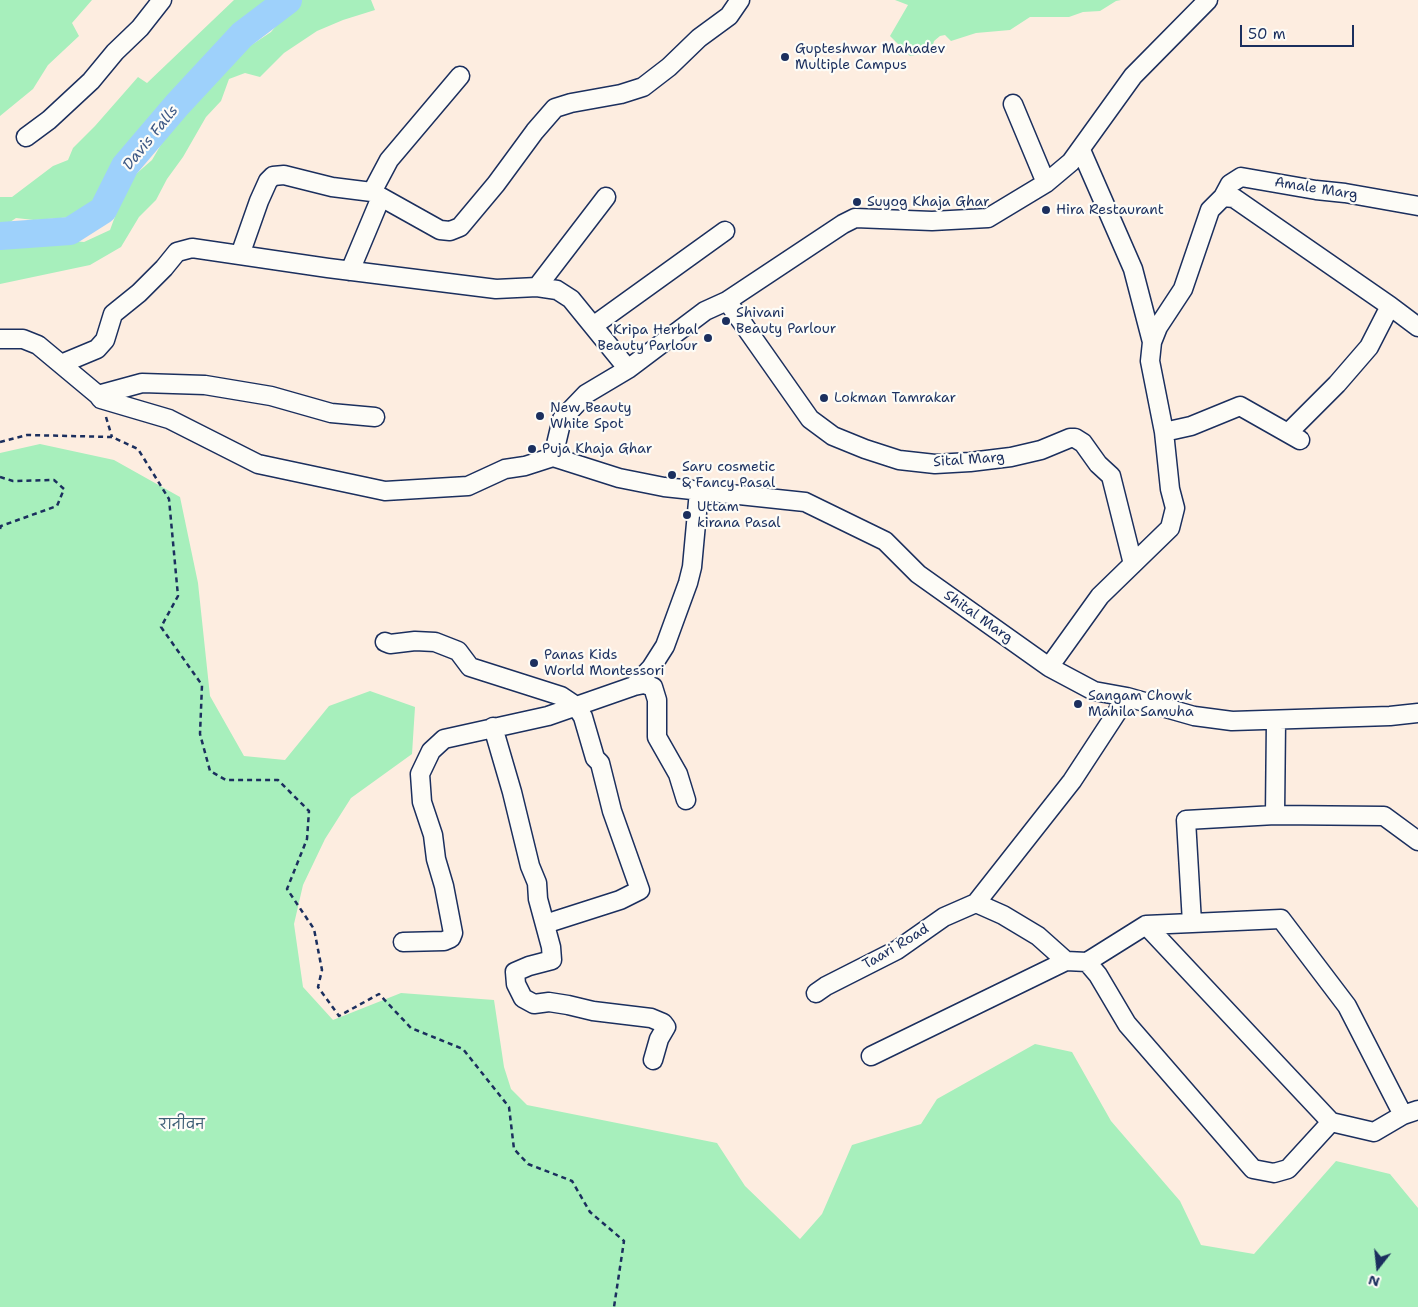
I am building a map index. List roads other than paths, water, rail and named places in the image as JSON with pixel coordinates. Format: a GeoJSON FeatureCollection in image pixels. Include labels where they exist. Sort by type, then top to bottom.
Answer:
{"type":"FeatureCollection","features":[{"type":"Feature","properties":{"kind":"street"},"geometry":{"type":"LineString","coordinates":[[26,137],[49,120],[91,81],[140,28],[162,0]]}},
{"type":"Feature","properties":{"kind":"street"},"geometry":{"type":"LineString","coordinates":[[240,255],[259,201],[273,176],[284,175],[332,187],[376,195],[440,230],[450,231],[460,228],[555,108],[571,103],[621,94],[643,87],[669,67],[699,38],[729,16],[740,0]]}},
{"type":"Feature","properties":{"kind":"street"},"geometry":{"type":"LineString","coordinates":[[0,339],[23,339],[38,345],[98,394],[101,399],[169,419],[258,464],[385,491],[468,486],[505,469],[525,466],[553,457],[562,419],[586,394],[628,369],[706,311],[726,301],[843,224],[855,218],[932,221],[988,218],[1046,183],[1071,162],[1133,76],[1208,0]]}},
{"type":"Feature","properties":{"kind":"street"},"geometry":{"type":"LineString","coordinates":[[350,271],[389,160],[460,76]]}},
{"type":"Feature","properties":{"kind":"street"},"geometry":{"type":"LineString","coordinates":[[1013,104],[1046,183]]}},
{"type":"Feature","properties":{"kind":"street"},"geometry":{"type":"LineString","coordinates":[[1080,150],[1133,269],[1152,342]]}},
{"type":"Feature","properties":{"kind":"street","name":"Amale Marg"},"geometry":{"type":"LineString","coordinates":[[1223,197],[1230,184],[1241,177],[1418,206]]}},
{"type":"Feature","properties":{"kind":"street"},"geometry":{"type":"LineString","coordinates":[[1049,667],[1100,596],[1170,528],[1175,508],[1170,489],[1164,432],[1150,361],[1152,342],[1158,327],[1184,289],[1210,210],[1223,197],[1234,198],[1418,327]]}},
{"type":"Feature","properties":{"kind":"street"},"geometry":{"type":"LineString","coordinates":[[537,287],[606,198]]}},
{"type":"Feature","properties":{"kind":"street"},"geometry":{"type":"LineString","coordinates":[[593,326],[725,231]]}},
{"type":"Feature","properties":{"kind":"street"},"geometry":{"type":"LineString","coordinates":[[61,364],[97,349],[106,340],[113,314],[139,292],[178,252],[192,248],[350,271],[496,289],[537,287],[557,290],[571,298],[628,369]]}},
{"type":"Feature","properties":{"kind":"street","name":"Sital Marg"},"geometry":{"type":"LineString","coordinates":[[726,301],[810,419],[833,436],[899,460],[935,464],[1011,457],[1041,450],[1070,438],[1075,438],[1083,444],[1098,464],[1111,476],[1133,564]]}},
{"type":"Feature","properties":{"kind":"street"},"geometry":{"type":"LineString","coordinates":[[1164,432],[1191,426],[1240,406],[1294,437],[1369,347],[1390,306]]}},
{"type":"Feature","properties":{"kind":"street"},"geometry":{"type":"LineString","coordinates":[[98,394],[142,383],[205,385],[271,396],[331,414],[375,417]]}},
{"type":"Feature","properties":{"kind":"street","name":"Shital Marg"},"geometry":{"type":"LineString","coordinates":[[553,457],[619,478],[664,487],[805,502],[885,541],[918,574],[1049,667],[1094,691],[1127,697],[1194,716],[1232,721],[1276,721],[1418,713]]}},
{"type":"Feature","properties":{"kind":"street"},"geometry":{"type":"LineString","coordinates":[[634,686],[651,668],[665,646],[688,583],[692,567],[699,491]]}},
{"type":"Feature","properties":{"kind":"street"},"geometry":{"type":"LineString","coordinates":[[385,642],[390,644],[415,641],[434,642],[458,651],[470,667],[561,696],[576,706],[583,717],[595,758],[600,763],[612,811],[640,890],[620,900],[545,924]]}},
{"type":"Feature","properties":{"kind":"street"},"geometry":{"type":"LineString","coordinates":[[403,942],[444,940],[451,938],[453,933],[444,886],[436,859],[433,834],[422,802],[420,774],[431,751],[444,739],[548,716],[644,684],[653,687],[657,700],[657,737],[678,774],[686,800]]}},
{"type":"Feature","properties":{"kind":"street"},"geometry":{"type":"LineString","coordinates":[[1066,961],[1038,936],[1003,915],[976,904],[1072,781],[1127,697]]}},
{"type":"Feature","properties":{"kind":"street"},"geometry":{"type":"LineString","coordinates":[[1275,815],[1276,721]]}},
{"type":"Feature","properties":{"kind":"street"},"geometry":{"type":"LineString","coordinates":[[493,727],[512,792],[530,866],[537,883],[538,899],[552,960],[515,972],[516,984],[523,998],[534,1004],[548,1002],[593,1011],[651,1018],[663,1023],[666,1027],[659,1039],[653,1060]]}},
{"type":"Feature","properties":{"kind":"street"},"geometry":{"type":"LineString","coordinates":[[1192,923],[1186,820],[1275,815],[1384,816],[1418,842]]}},
{"type":"Feature","properties":{"kind":"street","name":"Taari Road"},"geometry":{"type":"LineString","coordinates":[[816,993],[897,950],[944,917],[976,904]]}},
{"type":"Feature","properties":{"kind":"street"},"geometry":{"type":"LineString","coordinates":[[871,1056],[1066,961],[1087,962],[1146,925],[1282,919],[1347,1006],[1410,1112],[1374,1132],[1331,1122],[1146,925]]}},
{"type":"Feature","properties":{"kind":"street"},"geometry":{"type":"LineString","coordinates":[[1087,962],[1098,975],[1127,1024],[1253,1169],[1274,1174],[1288,1169],[1331,1122]]}},
{"type":"Feature","properties":{"kind":"waterway","name":"Davis Falls"},"geometry":{"type":"LineString","coordinates":[[0,236],[70,231],[103,210],[125,166],[177,105],[242,35],[288,0]]}},
{"type":"Feature","properties":{"kind":"place","name":"Gupteshwar Mahadev Multiple Campus"},"geometry":{"type":"Point","coordinates":[785,57]}},
{"type":"Feature","properties":{"kind":"place","name":"Suyog Khaja Ghar"},"geometry":{"type":"Point","coordinates":[857,202]}},
{"type":"Feature","properties":{"kind":"place","name":"Hira Restaurant"},"geometry":{"type":"Point","coordinates":[1046,210]}},
{"type":"Feature","properties":{"kind":"place","name":"Shivani Beauty Parlour"},"geometry":{"type":"Point","coordinates":[726,321]}},
{"type":"Feature","properties":{"kind":"place","name":"Kripa Herbal Beauty Parlour"},"geometry":{"type":"Point","coordinates":[708,338]}},
{"type":"Feature","properties":{"kind":"place","name":"Lokman Tamrakar"},"geometry":{"type":"Point","coordinates":[824,398]}},
{"type":"Feature","properties":{"kind":"place","name":"New Beauty White Spot"},"geometry":{"type":"Point","coordinates":[540,416]}},
{"type":"Feature","properties":{"kind":"place","name":"Puja Khaja Ghar"},"geometry":{"type":"Point","coordinates":[532,449]}},
{"type":"Feature","properties":{"kind":"place","name":"Saru cosmetic & Fancy Pasal"},"geometry":{"type":"Point","coordinates":[672,475]}},
{"type":"Feature","properties":{"kind":"place","name":"Uttam kirana Pasal"},"geometry":{"type":"Point","coordinates":[687,515]}},
{"type":"Feature","properties":{"kind":"place","name":"Panas Kids World Montessori"},"geometry":{"type":"Point","coordinates":[534,663]}},
{"type":"Feature","properties":{"kind":"place","name":"Sangam Chowk Mahila Samuha"},"geometry":{"type":"Point","coordinates":[1078,704]}},
{"type":"Feature","properties":{"kind":"park label","name":"रानीवन"},"geometry":{"type":"Point","coordinates":[182,1125]}}]}
